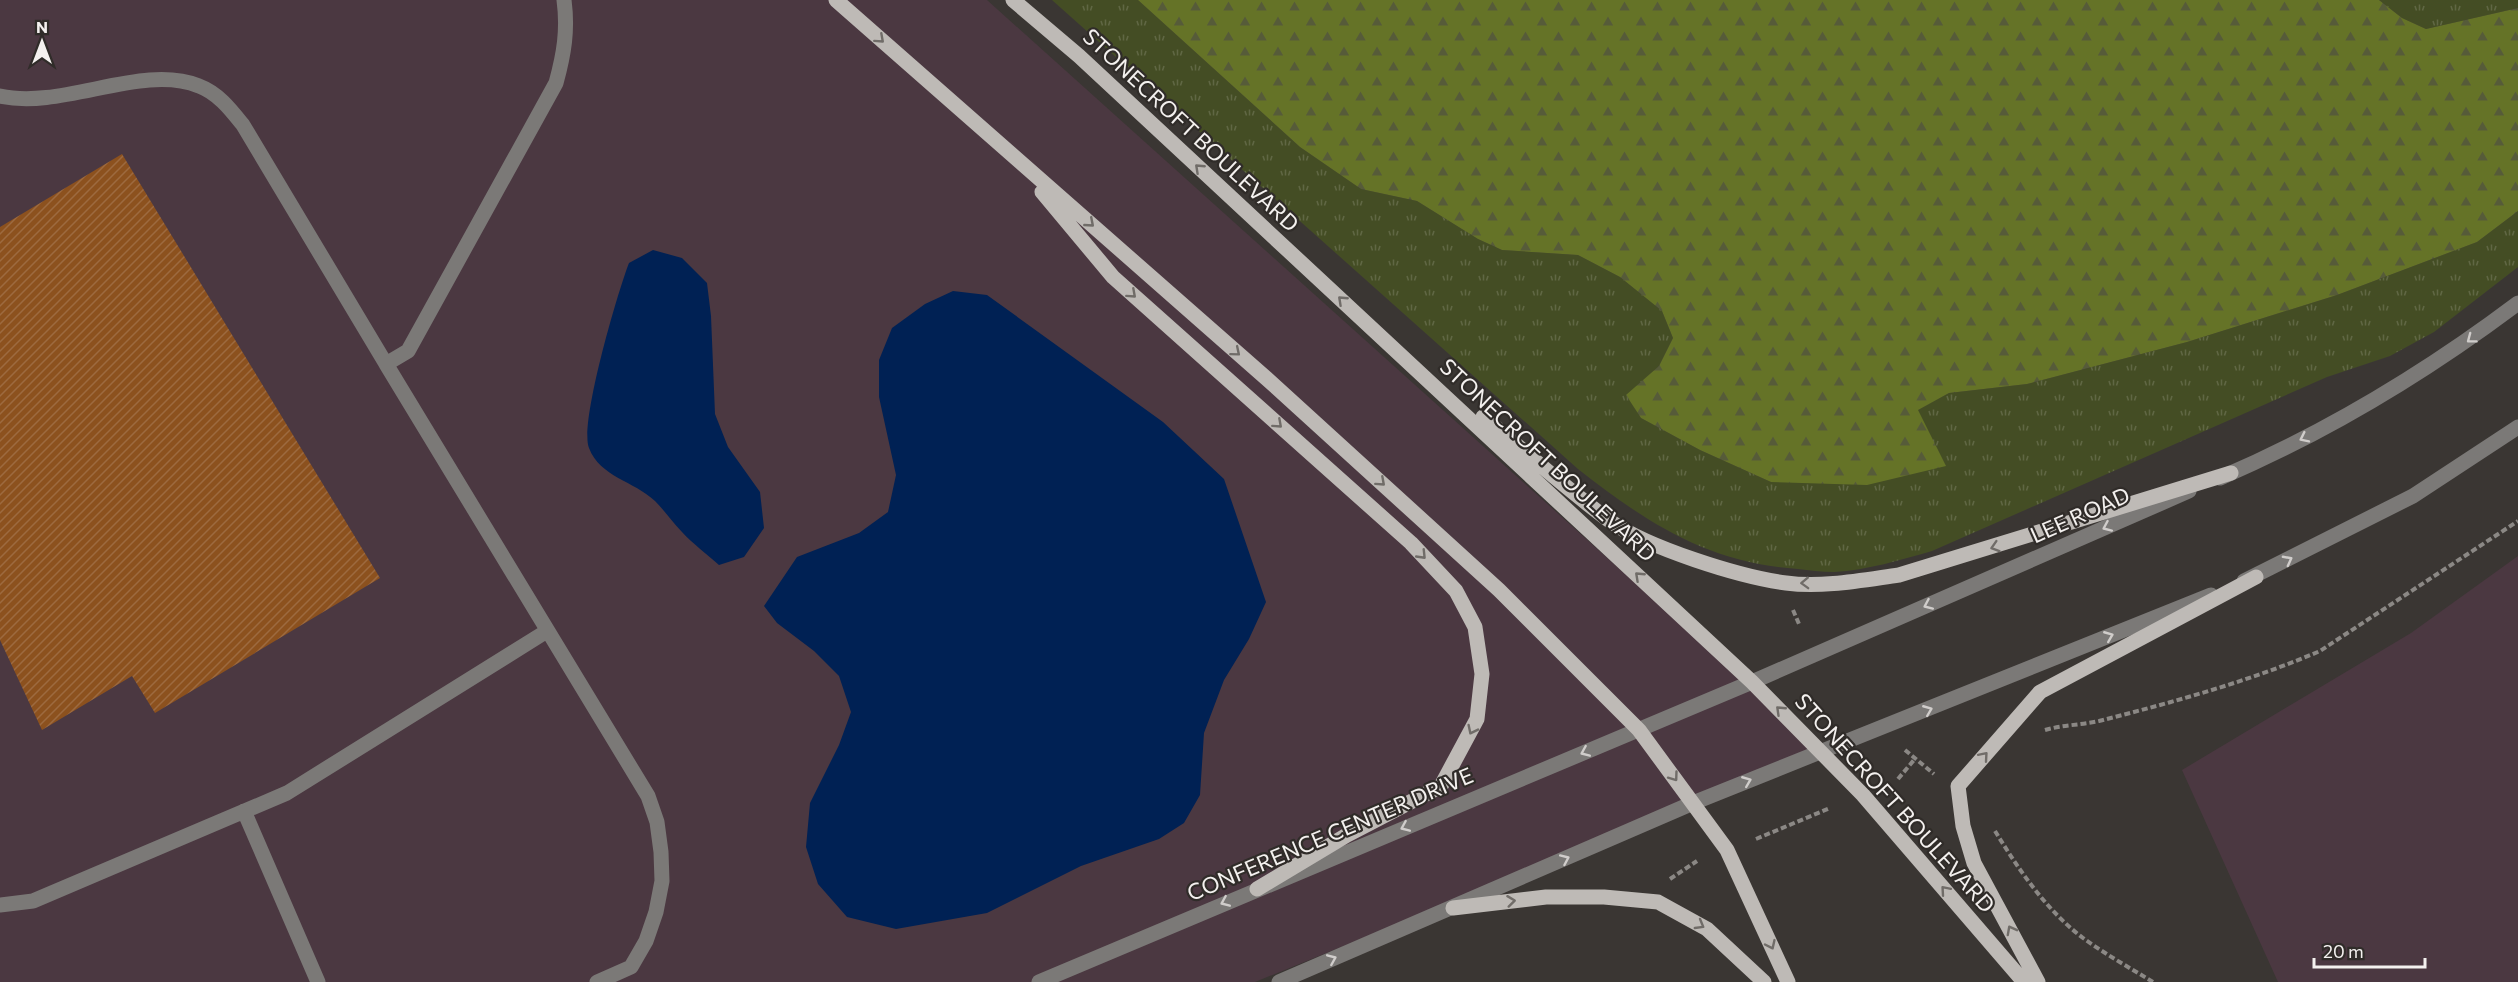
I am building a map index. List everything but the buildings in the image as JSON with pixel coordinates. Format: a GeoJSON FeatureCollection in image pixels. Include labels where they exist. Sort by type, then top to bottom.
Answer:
{"type":"FeatureCollection","features":[{"type":"Feature","properties":{"kind":"main road"},"geometry":{"type":"LineString","coordinates":[[836,0],[1266,378],[1499,590],[1639,730],[1727,850],[1788,982]]}},
{"type":"Feature","properties":{"kind":"main road","name":"STONECROFT BOULEVARD"},"geometry":{"type":"LineString","coordinates":[[1013,0],[1079,56],[1752,682],[1822,751],[2024,982]]}},
{"type":"Feature","properties":{"kind":"main road"},"geometry":{"type":"LineString","coordinates":[[1011,155],[1113,277],[1411,543],[1456,591],[1475,627],[1482,674],[1477,719],[1441,786],[1347,835],[1257,889]]}},
{"type":"Feature","properties":{"kind":"main road"},"geometry":{"type":"LineString","coordinates":[[1366,322],[1612,522],[1670,550],[1734,572],[1787,583],[1846,582],[1899,575],[2231,473]]}},
{"type":"Feature","properties":{"kind":"main road"},"geometry":{"type":"LineString","coordinates":[[2038,982],[1974,863],[1963,826],[1958,786],[2040,692],[2256,577]]}},
{"type":"Feature","properties":{"kind":"main road"},"geometry":{"type":"LineString","coordinates":[[1453,908],[1546,897],[1604,897],[1658,902],[1707,929],[1764,982]]}},
{"type":"Feature","properties":{"kind":"street"},"geometry":{"type":"LineString","coordinates":[[386,364],[408,351],[556,83],[567,26],[564,0]]}},
{"type":"Feature","properties":{"kind":"street"},"geometry":{"type":"LineString","coordinates":[[0,96],[20,100],[162,81],[183,81],[200,86],[215,95],[243,125],[648,796],[657,822],[663,881],[646,941],[631,967],[597,982]]}},
{"type":"Feature","properties":{"kind":"street","name":"LEE ROAD"},"geometry":{"type":"LineString","coordinates":[[1639,730],[2231,473],[2360,410],[2462,346],[2518,303]]}},
{"type":"Feature","properties":{"kind":"street"},"geometry":{"type":"LineString","coordinates":[[1279,982],[1692,803],[2256,577],[2413,496],[2518,427]]}},
{"type":"Feature","properties":{"kind":"street"},"geometry":{"type":"LineString","coordinates":[[0,905],[33,901],[287,793],[547,631]]}},
{"type":"Feature","properties":{"kind":"street","name":"CONFERENCE CENTER DRIVE"},"geometry":{"type":"LineString","coordinates":[[1039,982],[1639,730]]}},
{"type":"Feature","properties":{"kind":"street"},"geometry":{"type":"LineString","coordinates":[[244,811],[318,982]]}},
{"type":"Feature","properties":{"kind":"path"},"geometry":{"type":"LineString","coordinates":[[2041,731],[2097,721],[2196,694],[2294,662],[2320,651],[2518,521]]}},
{"type":"Feature","properties":{"kind":"path"},"geometry":{"type":"LineString","coordinates":[[1905,750],[1914,760],[1938,777]]}},
{"type":"Feature","properties":{"kind":"path"},"geometry":{"type":"LineString","coordinates":[[1898,779],[1914,760]]}},
{"type":"Feature","properties":{"kind":"path"},"geometry":{"type":"LineString","coordinates":[[1756,839],[1830,808]]}},
{"type":"Feature","properties":{"kind":"path"},"geometry":{"type":"LineString","coordinates":[[1992,827],[2017,867],[2044,901],[2082,937],[2153,982]]}},
{"type":"Feature","properties":{"kind":"path"},"geometry":{"type":"LineString","coordinates":[[1664,883],[1697,861]]}},
{"type":"Feature","properties":{"kind":"shaded area"},"geometry":{"type":"Polygon","coordinates":[[[0,0],[987,0],[1822,751],[1255,982],[0,982],[0,0]]]}},
{"type":"Feature","properties":{"kind":"shaded area"},"geometry":{"type":"Polygon","coordinates":[[[2518,556],[2518,982],[2278,982],[2182,770],[2411,633],[2518,556]]]}},
{"type":"Feature","properties":{"kind":"green space"},"geometry":{"type":"Polygon","coordinates":[[[1052,0],[1138,0],[1300,147],[1361,189],[1417,201],[1478,239],[1502,250],[1578,255],[1620,277],[1662,311],[1673,338],[1659,366],[1627,395],[1641,418],[1700,450],[1771,482],[1945,465],[1917,410],[1949,393],[2027,384],[2187,342],[2337,295],[2477,242],[2518,211],[2518,267],[2434,332],[2390,356],[2327,377],[1932,551],[1872,567],[1847,571],[1816,571],[1766,565],[1707,549],[1680,537],[1629,507],[1578,469],[1052,0]]]}},
{"type":"Feature","properties":{"kind":"green space"},"geometry":{"type":"Polygon","coordinates":[[[1138,0],[2379,0],[2402,18],[2426,29],[2518,8],[2518,211],[2477,242],[2337,295],[2187,342],[2027,384],[1949,393],[1918,410],[1946,466],[1867,485],[1771,482],[1700,450],[1641,418],[1626,395],[1659,366],[1673,338],[1662,311],[1620,277],[1578,255],[1502,250],[1478,239],[1417,201],[1361,189],[1300,147],[1138,0]]]}},
{"type":"Feature","properties":{"kind":"green space"},"geometry":{"type":"Polygon","coordinates":[[[2379,0],[2518,0],[2518,8],[2426,29],[2402,18],[2379,0]]]}},
{"type":"Feature","properties":{"kind":"water"},"geometry":{"type":"Polygon","coordinates":[[[653,250],[682,258],[707,283],[711,316],[715,414],[728,447],[760,492],[764,528],[744,557],[719,565],[686,536],[647,494],[601,466],[589,448],[587,434],[594,386],[624,278],[629,263],[653,250]]]}},
{"type":"Feature","properties":{"kind":"water"},"geometry":{"type":"Polygon","coordinates":[[[953,291],[987,295],[1163,422],[1224,479],[1266,602],[1249,639],[1224,680],[1204,733],[1200,795],[1184,823],[1159,839],[1081,866],[987,913],[896,929],[847,917],[818,884],[806,847],[810,803],[839,745],[851,712],[839,676],[814,651],[777,623],[764,606],[797,557],[859,533],[888,512],[896,475],[879,397],[879,360],[892,328],[925,304],[953,291]]]}}]}
